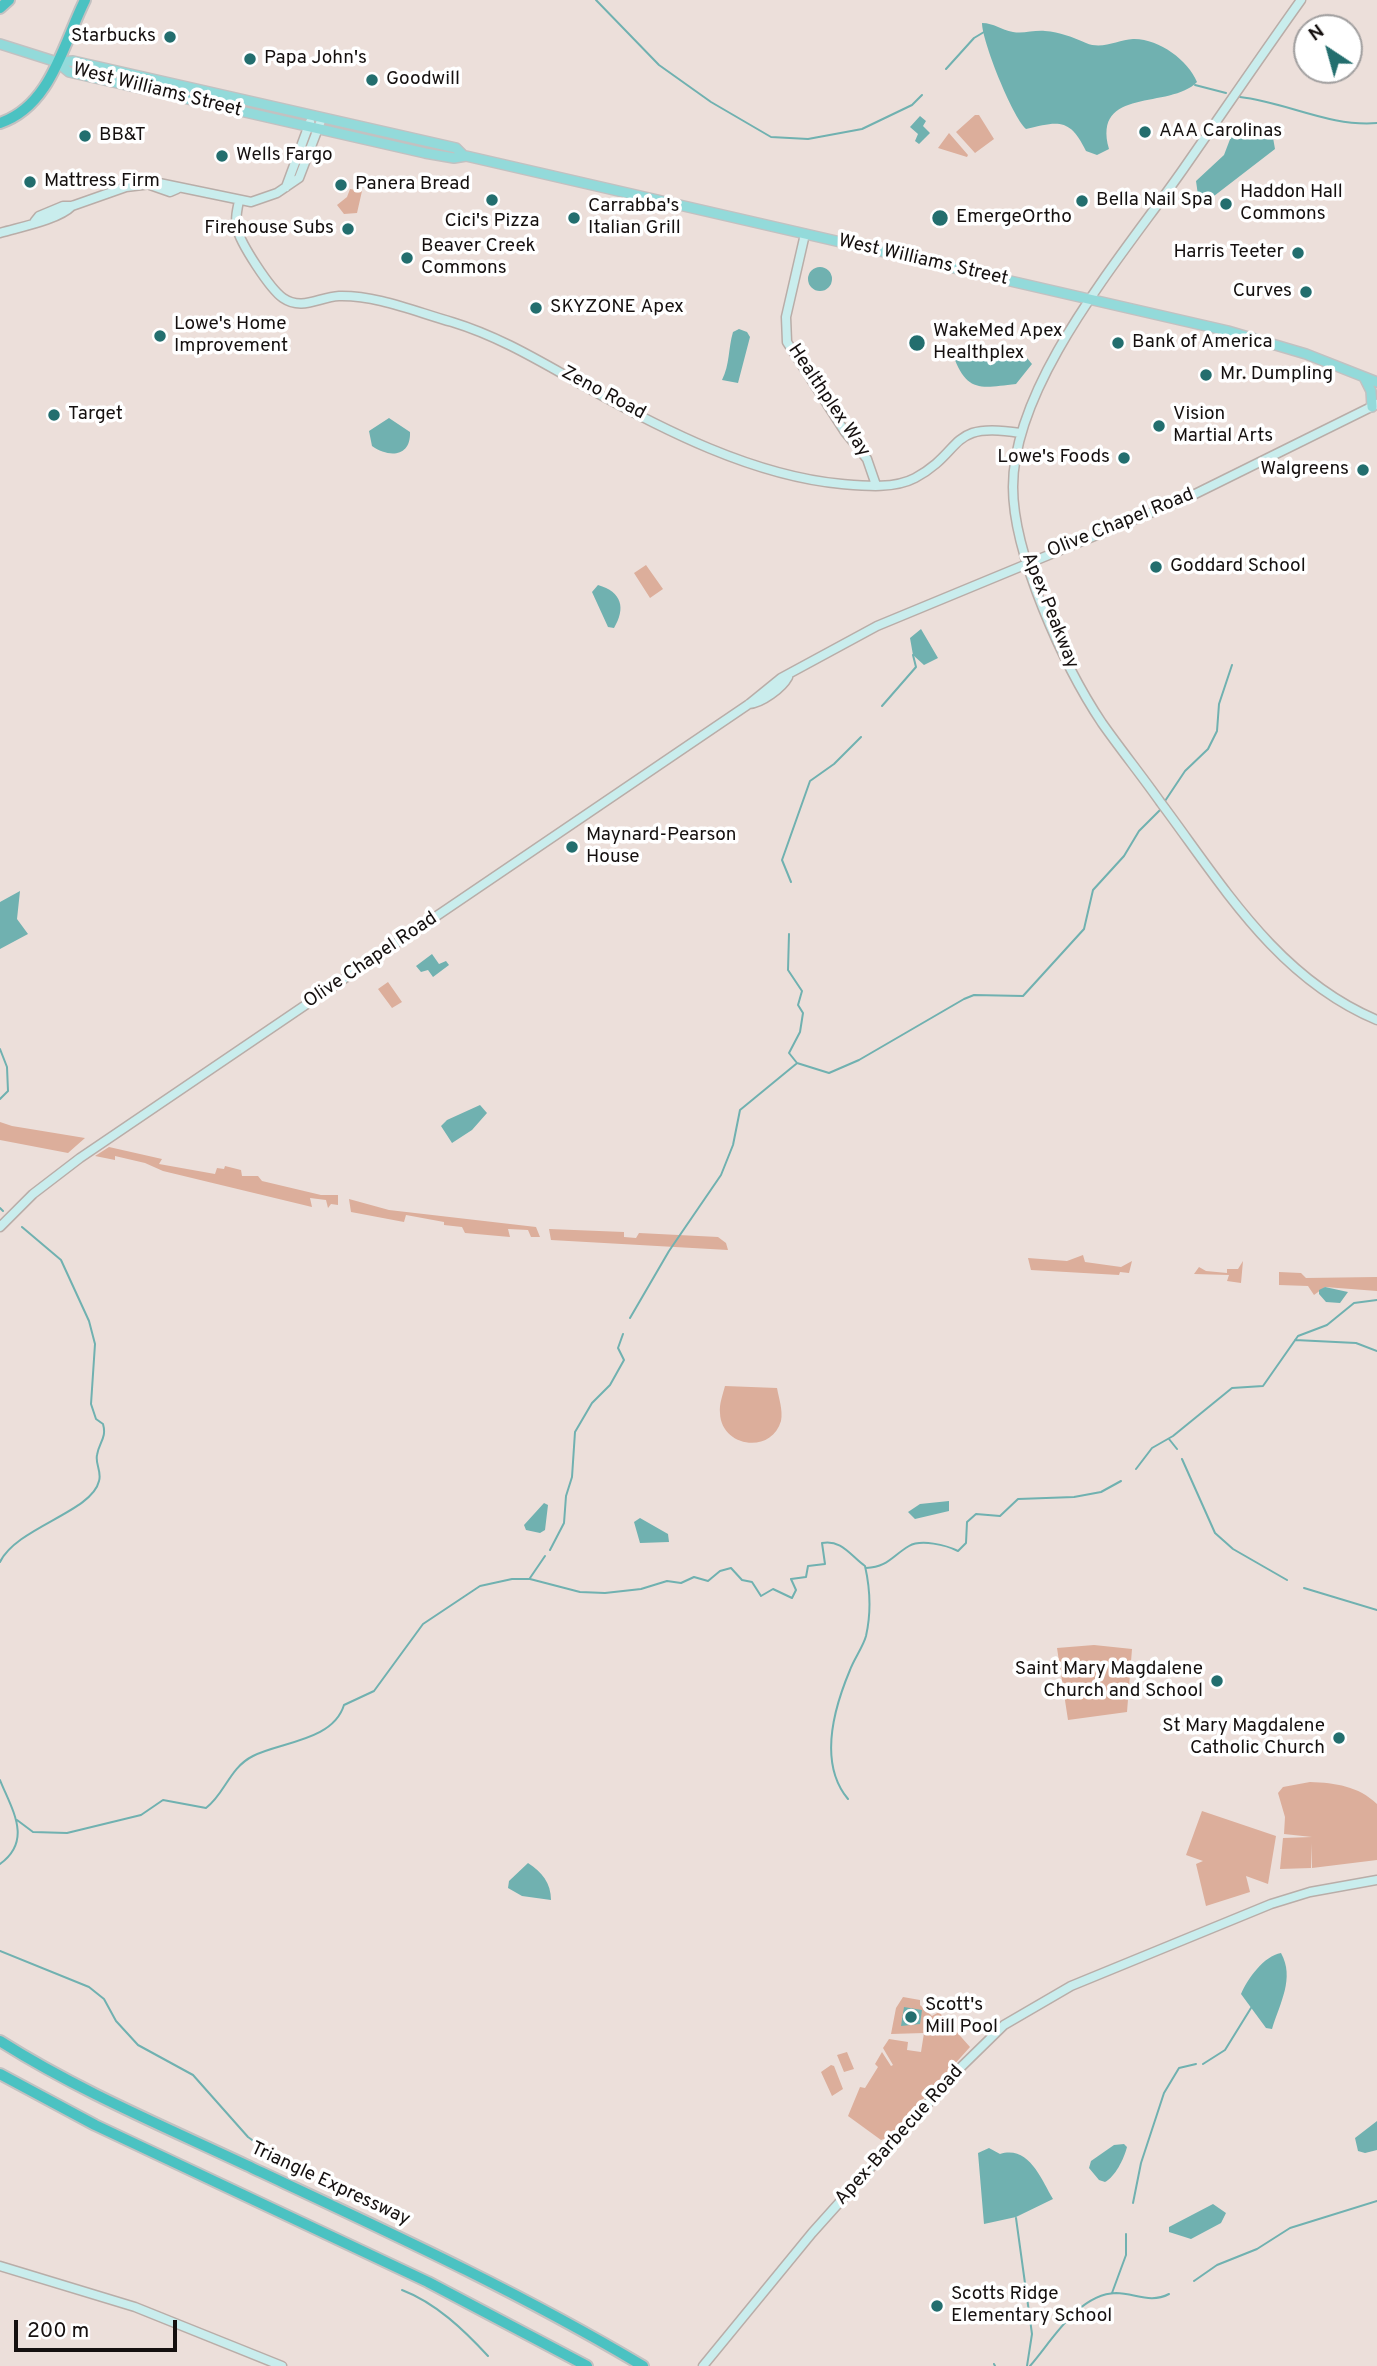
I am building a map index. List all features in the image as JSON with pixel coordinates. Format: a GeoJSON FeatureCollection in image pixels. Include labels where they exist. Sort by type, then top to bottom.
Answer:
{"type":"FeatureCollection","features":[{"type":"Feature","properties":{"kind":"highway"},"geometry":{"type":"LineString","coordinates":[[0,8],[9,0]]}},
{"type":"Feature","properties":{"kind":"highway"},"geometry":{"type":"LineString","coordinates":[[0,123],[25,111],[34,103],[57,62],[85,0]]}},
{"type":"Feature","properties":{"kind":"highway","name":"Triangle Expressway"},"geometry":{"type":"LineString","coordinates":[[0,2041],[111,2102],[455,2264],[643,2366]]}},
{"type":"Feature","properties":{"kind":"highway"},"geometry":{"type":"LineString","coordinates":[[3,2075],[95,2125],[428,2282],[587,2366]]}},
{"type":"Feature","properties":{"kind":"main road","name":"Apex Peakway"},"geometry":{"type":"LineString","coordinates":[[1301,0],[1091,300],[1033,400],[1020,433],[1013,499],[1026,562],[1067,658],[1102,723],[1268,944],[1307,979],[1341,1002],[1377,1020]]}},
{"type":"Feature","properties":{"kind":"main road"},"geometry":{"type":"LineString","coordinates":[[0,44],[57,62]]}},
{"type":"Feature","properties":{"kind":"main road","name":"West Williams Street"},"geometry":{"type":"LineString","coordinates":[[57,62],[73,61],[318,117],[456,149],[463,155],[1276,344],[1377,382]]}},
{"type":"Feature","properties":{"kind":"main road","name":"West Williams Street"},"geometry":{"type":"LineString","coordinates":[[57,62],[69,72],[311,128],[454,158],[463,155]]}},
{"type":"Feature","properties":{"kind":"main road"},"geometry":{"type":"LineString","coordinates":[[0,233],[35,221],[56,209],[112,191],[159,183],[239,201],[262,200],[286,187],[318,117]]}},
{"type":"Feature","properties":{"kind":"main road","name":"Zeno Road"},"geometry":{"type":"LineString","coordinates":[[239,201],[236,221],[239,235],[275,290],[287,300],[303,304],[336,296],[356,297],[462,325],[517,346],[611,401],[721,451],[818,480],[876,485],[901,483],[916,477],[957,440],[973,432],[993,429],[1020,433]]}},
{"type":"Feature","properties":{"kind":"main road","name":"Healthplex Way"},"geometry":{"type":"LineString","coordinates":[[805,234],[786,317],[787,342],[845,432],[867,459],[876,485]]}},
{"type":"Feature","properties":{"kind":"main road"},"geometry":{"type":"LineString","coordinates":[[1364,377],[1374,405]]}},
{"type":"Feature","properties":{"kind":"main road","name":"Olive Chapel Road"},"geometry":{"type":"LineString","coordinates":[[0,1227],[33,1194],[80,1157],[749,705],[772,684],[869,630],[1026,562],[1201,492],[1374,405]]}},
{"type":"Feature","properties":{"kind":"main road","name":"Apex-Barbecue Road"},"geometry":{"type":"LineString","coordinates":[[703,2366],[812,2233],[976,2051],[1011,2020],[1071,1986],[1272,1904],[1310,1892],[1377,1880]]}},
{"type":"Feature","properties":{"kind":"main road"},"geometry":{"type":"LineString","coordinates":[[0,2266],[135,2307],[282,2366]]}},
{"type":"Feature","properties":{"kind":"shaded area"},"geometry":{"type":"Polygon","coordinates":[[[975,115],[979,115],[994,139],[975,153],[956,132],[975,115]]]}},
{"type":"Feature","properties":{"kind":"shaded area"},"geometry":{"type":"Polygon","coordinates":[[[949,133],[968,155],[967,157],[938,148],[949,133]]]}},
{"type":"Feature","properties":{"kind":"shaded area"},"geometry":{"type":"Polygon","coordinates":[[[350,189],[362,191],[357,213],[344,214],[337,205],[347,197],[350,189]]]}},
{"type":"Feature","properties":{"kind":"shaded area"},"geometry":{"type":"Polygon","coordinates":[[[646,565],[663,589],[650,598],[634,573],[646,565]]]}},
{"type":"Feature","properties":{"kind":"shaded area"},"geometry":{"type":"Polygon","coordinates":[[[388,982],[402,1002],[392,1008],[378,989],[388,982]]]}},
{"type":"Feature","properties":{"kind":"shaded area"},"geometry":{"type":"Polygon","coordinates":[[[0,1122],[85,1138],[68,1153],[0,1140],[0,1122]]]}},
{"type":"Feature","properties":{"kind":"shaded area"},"geometry":{"type":"Polygon","coordinates":[[[109,1147],[162,1159],[159,1164],[215,1174],[217,1168],[224,1169],[225,1166],[241,1170],[242,1176],[258,1176],[262,1181],[321,1195],[338,1195],[338,1205],[331,1204],[328,1208],[326,1200],[310,1198],[312,1207],[163,1171],[145,1163],[115,1156],[115,1160],[95,1156],[109,1147]]]}},
{"type":"Feature","properties":{"kind":"shaded area"},"geometry":{"type":"Polygon","coordinates":[[[349,1199],[389,1210],[536,1227],[540,1237],[531,1237],[528,1230],[508,1229],[510,1237],[465,1233],[462,1227],[406,1215],[404,1222],[351,1212],[349,1199]]]}},
{"type":"Feature","properties":{"kind":"shaded area"},"geometry":{"type":"Polygon","coordinates":[[[549,1229],[624,1232],[624,1237],[636,1238],[639,1233],[718,1237],[726,1243],[728,1250],[551,1240],[549,1229]]]}},
{"type":"Feature","properties":{"kind":"shaded area"},"geometry":{"type":"Polygon","coordinates":[[[1083,1255],[1085,1262],[1121,1267],[1132,1261],[1129,1273],[1120,1272],[1119,1275],[1031,1270],[1028,1258],[1067,1261],[1083,1255]]]}},
{"type":"Feature","properties":{"kind":"shaded area"},"geometry":{"type":"Polygon","coordinates":[[[1243,1261],[1241,1283],[1227,1281],[1229,1275],[1194,1274],[1199,1267],[1206,1271],[1227,1273],[1227,1269],[1238,1269],[1243,1261]]]}},
{"type":"Feature","properties":{"kind":"shaded area"},"geometry":{"type":"Polygon","coordinates":[[[1279,1272],[1301,1273],[1306,1278],[1377,1277],[1377,1291],[1325,1287],[1314,1295],[1308,1286],[1279,1285],[1279,1272]]]}},
{"type":"Feature","properties":{"kind":"shaded area"},"geometry":{"type":"Polygon","coordinates":[[[725,1386],[777,1388],[781,1421],[776,1432],[758,1442],[737,1439],[729,1433],[722,1424],[720,1413],[725,1386]]]}},
{"type":"Feature","properties":{"kind":"shaded area"},"geometry":{"type":"Polygon","coordinates":[[[1094,1645],[1132,1649],[1127,1712],[1068,1720],[1057,1648],[1094,1645]]]}},
{"type":"Feature","properties":{"kind":"shaded area"},"geometry":{"type":"Polygon","coordinates":[[[1310,1782],[1346,1787],[1362,1793],[1377,1804],[1377,1860],[1312,1868],[1311,1843],[1311,1868],[1280,1869],[1283,1838],[1312,1837],[1284,1834],[1285,1817],[1278,1793],[1283,1787],[1310,1782]]]}},
{"type":"Feature","properties":{"kind":"shaded area"},"geometry":{"type":"Polygon","coordinates":[[[1202,1811],[1276,1836],[1268,1884],[1246,1876],[1250,1892],[1206,1906],[1196,1864],[1203,1861],[1186,1855],[1202,1811]]]}},
{"type":"Feature","properties":{"kind":"shaded area"},"geometry":{"type":"Polygon","coordinates":[[[903,1997],[920,2000],[920,2005],[932,2016],[939,2012],[970,2047],[889,2137],[881,2140],[848,2116],[860,2087],[865,2088],[878,2067],[875,2064],[882,2052],[891,2066],[893,2065],[883,2048],[889,2039],[908,2042],[907,2050],[921,2052],[924,2033],[891,2034],[896,2008],[903,1997]]]}},
{"type":"Feature","properties":{"kind":"shaded area"},"geometry":{"type":"Polygon","coordinates":[[[847,2052],[854,2069],[844,2072],[837,2055],[847,2052]]]}},
{"type":"Feature","properties":{"kind":"shaded area"},"geometry":{"type":"Polygon","coordinates":[[[831,2065],[834,2066],[843,2089],[832,2096],[821,2072],[831,2065]]]}},
{"type":"Feature","properties":{"kind":"water"},"geometry":{"type":"Polygon","coordinates":[[[982,23],[1017,32],[1056,32],[1092,45],[1133,39],[1152,42],[1179,58],[1197,82],[1185,90],[1122,107],[1112,116],[1107,129],[1109,149],[1097,155],[1086,151],[1069,127],[1047,124],[1026,129],[1013,109],[999,78],[982,23]]]}},
{"type":"Feature","properties":{"kind":"water"},"geometry":{"type":"Polygon","coordinates":[[[920,116],[926,121],[923,126],[930,133],[919,144],[915,141],[918,134],[910,127],[920,116]]]}},
{"type":"Feature","properties":{"kind":"water"},"geometry":{"type":"Polygon","coordinates":[[[1247,127],[1272,132],[1275,149],[1214,196],[1205,198],[1198,195],[1196,181],[1224,155],[1232,134],[1247,127]]]}},
{"type":"Feature","properties":{"kind":"water"},"geometry":{"type":"Polygon","coordinates":[[[820,267],[831,274],[832,279],[825,290],[820,291],[809,284],[808,279],[815,268],[820,267]]]}},
{"type":"Feature","properties":{"kind":"water"},"geometry":{"type":"Polygon","coordinates":[[[739,329],[747,332],[750,337],[738,383],[722,380],[733,332],[739,329]]]}},
{"type":"Feature","properties":{"kind":"water"},"geometry":{"type":"Polygon","coordinates":[[[965,345],[1027,358],[1032,364],[1016,384],[984,387],[976,385],[964,376],[953,355],[965,345]]]}},
{"type":"Feature","properties":{"kind":"water"},"geometry":{"type":"Polygon","coordinates":[[[389,418],[410,432],[407,446],[398,453],[385,452],[372,446],[369,431],[389,418]]]}},
{"type":"Feature","properties":{"kind":"water"},"geometry":{"type":"Polygon","coordinates":[[[598,585],[617,596],[621,607],[614,628],[608,627],[592,592],[598,585]]]}},
{"type":"Feature","properties":{"kind":"water"},"geometry":{"type":"Polygon","coordinates":[[[921,629],[938,658],[924,665],[913,655],[910,638],[921,629]]]}},
{"type":"Feature","properties":{"kind":"water"},"geometry":{"type":"Polygon","coordinates":[[[20,891],[17,919],[28,934],[0,949],[0,902],[20,891]]]}},
{"type":"Feature","properties":{"kind":"water"},"geometry":{"type":"Polygon","coordinates":[[[432,954],[439,964],[446,961],[449,965],[433,977],[428,970],[421,972],[416,966],[432,954]]]}},
{"type":"Feature","properties":{"kind":"water"},"geometry":{"type":"Polygon","coordinates":[[[480,1105],[487,1113],[472,1130],[452,1143],[441,1126],[447,1120],[480,1105]]]}},
{"type":"Feature","properties":{"kind":"water"},"geometry":{"type":"Polygon","coordinates":[[[1325,1287],[1348,1292],[1340,1303],[1326,1302],[1319,1294],[1319,1290],[1325,1287]]]}},
{"type":"Feature","properties":{"kind":"water"},"geometry":{"type":"Polygon","coordinates":[[[949,1501],[949,1511],[915,1519],[908,1512],[920,1504],[949,1501]]]}},
{"type":"Feature","properties":{"kind":"water"},"geometry":{"type":"Polygon","coordinates":[[[544,1503],[548,1505],[545,1530],[540,1533],[526,1530],[524,1525],[544,1503]]]}},
{"type":"Feature","properties":{"kind":"water"},"geometry":{"type":"Polygon","coordinates":[[[640,1518],[668,1534],[669,1542],[640,1543],[634,1522],[640,1518]]]}},
{"type":"Feature","properties":{"kind":"water"},"geometry":{"type":"Polygon","coordinates":[[[528,1863],[545,1879],[551,1900],[522,1896],[508,1888],[509,1881],[528,1863]]]}},
{"type":"Feature","properties":{"kind":"water"},"geometry":{"type":"Polygon","coordinates":[[[1281,1953],[1287,1972],[1286,1981],[1272,2029],[1266,2028],[1241,1994],[1257,1969],[1269,1958],[1281,1953]]]}},
{"type":"Feature","properties":{"kind":"water","name":"Scott's Mill Pool"},"geometry":{"type":"Polygon","coordinates":[[[904,2007],[922,2010],[920,2024],[901,2026],[904,2007]]]}},
{"type":"Feature","properties":{"kind":"water"},"geometry":{"type":"Polygon","coordinates":[[[1377,2121],[1377,2150],[1365,2153],[1358,2151],[1355,2138],[1377,2121]]]}},
{"type":"Feature","properties":{"kind":"water"},"geometry":{"type":"Polygon","coordinates":[[[1124,2144],[1127,2147],[1126,2152],[1116,2172],[1105,2182],[1099,2180],[1089,2168],[1091,2161],[1114,2145],[1124,2144]]]}},
{"type":"Feature","properties":{"kind":"water"},"geometry":{"type":"Polygon","coordinates":[[[989,2148],[1000,2154],[1019,2154],[1026,2159],[1039,2174],[1053,2199],[1016,2217],[984,2224],[978,2153],[989,2148]]]}},
{"type":"Feature","properties":{"kind":"water"},"geometry":{"type":"Polygon","coordinates":[[[1213,2204],[1226,2213],[1221,2223],[1191,2239],[1169,2232],[1169,2227],[1213,2204]]]}},
{"type":"Feature","properties":{"kind":"waterway"},"geometry":{"type":"LineString","coordinates":[[596,0],[659,65],[711,102],[771,137],[808,139],[862,129],[912,105],[922,95]]}},
{"type":"Feature","properties":{"kind":"waterway"},"geometry":{"type":"LineString","coordinates":[[946,69],[974,38],[984,32]]}},
{"type":"Feature","properties":{"kind":"waterway"},"geometry":{"type":"LineString","coordinates":[[1195,85],[1226,93]]}},
{"type":"Feature","properties":{"kind":"waterway"},"geometry":{"type":"LineString","coordinates":[[1240,97],[1325,118],[1377,123]]}},
{"type":"Feature","properties":{"kind":"waterway"},"geometry":{"type":"LineString","coordinates":[[882,706],[916,667],[913,655]]}},
{"type":"Feature","properties":{"kind":"waterway"},"geometry":{"type":"LineString","coordinates":[[1165,801],[1185,771],[1208,749],[1217,731],[1219,704],[1232,665]]}},
{"type":"Feature","properties":{"kind":"waterway"},"geometry":{"type":"LineString","coordinates":[[791,882],[782,860],[810,781],[834,764],[861,737]]}},
{"type":"Feature","properties":{"kind":"waterway"},"geometry":{"type":"LineString","coordinates":[[789,934],[788,970],[802,991],[798,1005],[803,1013],[800,1032],[789,1053],[797,1063],[829,1073],[859,1060],[974,995],[1023,996],[1084,929],[1093,890],[1124,856],[1139,831],[1161,809]]}},
{"type":"Feature","properties":{"kind":"waterway"},"geometry":{"type":"LineString","coordinates":[[0,1049],[7,1067],[8,1091],[0,1099]]}},
{"type":"Feature","properties":{"kind":"waterway"},"geometry":{"type":"LineString","coordinates":[[630,1318],[669,1251],[721,1175],[733,1145],[740,1110],[796,1064]]}},
{"type":"Feature","properties":{"kind":"waterway"},"geometry":{"type":"LineString","coordinates":[[0,1208],[3,1211]]}},
{"type":"Feature","properties":{"kind":"waterway"},"geometry":{"type":"LineString","coordinates":[[0,1562],[22,1539],[83,1502],[93,1492],[100,1478],[97,1458],[104,1433],[103,1424],[96,1419],[91,1404],[95,1344],[89,1321],[61,1260],[22,1227]]}},
{"type":"Feature","properties":{"kind":"waterway"},"geometry":{"type":"LineString","coordinates":[[1136,1469],[1152,1448],[1173,1436],[1232,1388],[1263,1386],[1298,1336],[1327,1325],[1354,1303],[1377,1300]]}},
{"type":"Feature","properties":{"kind":"waterway"},"geometry":{"type":"LineString","coordinates":[[550,1550],[564,1523],[566,1496],[572,1477],[575,1432],[592,1403],[610,1385],[624,1360],[618,1348],[623,1334]]}},
{"type":"Feature","properties":{"kind":"waterway"},"geometry":{"type":"LineString","coordinates":[[1295,1340],[1356,1343],[1377,1351]]}},
{"type":"Feature","properties":{"kind":"waterway"},"geometry":{"type":"LineString","coordinates":[[1169,1439],[1177,1449]]}},
{"type":"Feature","properties":{"kind":"waterway"},"geometry":{"type":"LineString","coordinates":[[1182,1459],[1215,1533],[1233,1549],[1287,1580]]}},
{"type":"Feature","properties":{"kind":"waterway"},"geometry":{"type":"LineString","coordinates":[[866,1568],[885,1563],[914,1544],[934,1544],[958,1551],[966,1543],[967,1522],[976,1514],[1000,1516],[1018,1499],[1074,1497],[1101,1492],[1121,1481]]}},
{"type":"Feature","properties":{"kind":"waterway"},"geometry":{"type":"LineString","coordinates":[[17,1820],[33,1832],[67,1833],[141,1815],[163,1800],[206,1808],[245,1761],[264,1751],[317,1733],[338,1717],[344,1705],[374,1691],[423,1624],[480,1586],[512,1579],[530,1579],[580,1592],[605,1593],[641,1589],[667,1581],[681,1583],[694,1577],[708,1581],[720,1571],[731,1568],[742,1580],[752,1582],[761,1596],[773,1589],[792,1598],[796,1590],[791,1579],[806,1577],[808,1566],[825,1564],[822,1543],[829,1542],[845,1549],[865,1566],[869,1592],[866,1636],[844,1685],[832,1735],[833,1769],[848,1799]]}},
{"type":"Feature","properties":{"kind":"waterway"},"geometry":{"type":"LineString","coordinates":[[530,1578],[545,1556]]}},
{"type":"Feature","properties":{"kind":"waterway"},"geometry":{"type":"LineString","coordinates":[[1304,1588],[1377,1610]]}},
{"type":"Feature","properties":{"kind":"waterway"},"geometry":{"type":"LineString","coordinates":[[0,1780],[14,1813],[18,1835],[10,1855],[0,1864]]}},
{"type":"Feature","properties":{"kind":"waterway"},"geometry":{"type":"LineString","coordinates":[[0,1951],[89,1987],[104,1999],[116,2021],[138,2045],[193,2075],[248,2137],[290,2167]]}},
{"type":"Feature","properties":{"kind":"waterway"},"geometry":{"type":"LineString","coordinates":[[1203,2064],[1225,2050],[1251,2008]]}},
{"type":"Feature","properties":{"kind":"waterway"},"geometry":{"type":"LineString","coordinates":[[1133,2203],[1141,2163],[1164,2093],[1179,2068],[1196,2064]]}},
{"type":"Feature","properties":{"kind":"waterway"},"geometry":{"type":"LineString","coordinates":[[1194,2281],[1217,2265],[1257,2249],[1290,2228],[1377,2201]]}},
{"type":"Feature","properties":{"kind":"waterway"},"geometry":{"type":"LineString","coordinates":[[1016,2218],[1032,2334],[1027,2366]]}},
{"type":"Feature","properties":{"kind":"waterway"},"geometry":{"type":"LineString","coordinates":[[1112,2293],[1126,2255],[1126,2234]]}},
{"type":"Feature","properties":{"kind":"waterway"},"geometry":{"type":"LineString","coordinates":[[402,2290],[449,2318],[488,2356]]}},
{"type":"Feature","properties":{"kind":"waterway"},"geometry":{"type":"LineString","coordinates":[[1030,2366],[1067,2320],[1090,2301],[1102,2295],[1116,2293],[1149,2298],[1169,2294]]}},
{"type":"Feature","properties":{"kind":"place","name":"Starbucks"},"geometry":{"type":"Point","coordinates":[170,37]}},
{"type":"Feature","properties":{"kind":"place","name":"Papa John's"},"geometry":{"type":"Point","coordinates":[250,59]}},
{"type":"Feature","properties":{"kind":"place","name":"Goodwill"},"geometry":{"type":"Point","coordinates":[372,80]}},
{"type":"Feature","properties":{"kind":"place","name":"AAA Carolinas"},"geometry":{"type":"Point","coordinates":[1145,132]}},
{"type":"Feature","properties":{"kind":"place","name":"BB&T"},"geometry":{"type":"Point","coordinates":[85,136]}},
{"type":"Feature","properties":{"kind":"place","name":"Wells Fargo"},"geometry":{"type":"Point","coordinates":[222,156]}},
{"type":"Feature","properties":{"kind":"place","name":"Mattress Firm"},"geometry":{"type":"Point","coordinates":[30,182]}},
{"type":"Feature","properties":{"kind":"place","name":"Panera Bread"},"geometry":{"type":"Point","coordinates":[341,185]}},
{"type":"Feature","properties":{"kind":"place","name":"Cici's Pizza"},"geometry":{"type":"Point","coordinates":[492,200]}},
{"type":"Feature","properties":{"kind":"place","name":"Bella Nail Spa"},"geometry":{"type":"Point","coordinates":[1082,201]}},
{"type":"Feature","properties":{"kind":"place","name":"Haddon Hall Commons"},"geometry":{"type":"Point","coordinates":[1226,204]}},
{"type":"Feature","properties":{"kind":"place","name":"Carrabba's Italian Grill"},"geometry":{"type":"Point","coordinates":[574,218]}},
{"type":"Feature","properties":{"kind":"place","name":"EmergeOrtho"},"geometry":{"type":"Point","coordinates":[940,218]}},
{"type":"Feature","properties":{"kind":"place","name":"Firehouse Subs"},"geometry":{"type":"Point","coordinates":[348,229]}},
{"type":"Feature","properties":{"kind":"place","name":"Harris Teeter"},"geometry":{"type":"Point","coordinates":[1298,253]}},
{"type":"Feature","properties":{"kind":"place","name":"Beaver Creek Commons"},"geometry":{"type":"Point","coordinates":[407,258]}},
{"type":"Feature","properties":{"kind":"place","name":"Curves"},"geometry":{"type":"Point","coordinates":[1306,292]}},
{"type":"Feature","properties":{"kind":"place","name":"SKYZONE Apex"},"geometry":{"type":"Point","coordinates":[536,308]}},
{"type":"Feature","properties":{"kind":"place","name":"Lowe's Home Improvement"},"geometry":{"type":"Point","coordinates":[160,336]}},
{"type":"Feature","properties":{"kind":"place","name":"WakeMed Apex Healthplex"},"geometry":{"type":"Point","coordinates":[917,343]}},
{"type":"Feature","properties":{"kind":"place","name":"Bank of America"},"geometry":{"type":"Point","coordinates":[1118,343]}},
{"type":"Feature","properties":{"kind":"place","name":"Mr. Dumpling"},"geometry":{"type":"Point","coordinates":[1206,375]}},
{"type":"Feature","properties":{"kind":"place","name":"Target"},"geometry":{"type":"Point","coordinates":[54,415]}},
{"type":"Feature","properties":{"kind":"place","name":"Vision Martial Arts"},"geometry":{"type":"Point","coordinates":[1159,426]}},
{"type":"Feature","properties":{"kind":"place","name":"Lowe's Foods"},"geometry":{"type":"Point","coordinates":[1124,458]}},
{"type":"Feature","properties":{"kind":"place","name":"Walgreens"},"geometry":{"type":"Point","coordinates":[1363,470]}},
{"type":"Feature","properties":{"kind":"place","name":"Goddard School"},"geometry":{"type":"Point","coordinates":[1156,567]}},
{"type":"Feature","properties":{"kind":"place","name":"Maynard-Pearson House"},"geometry":{"type":"Point","coordinates":[572,847]}},
{"type":"Feature","properties":{"kind":"place","name":"Saint Mary Magdalene Church and School"},"geometry":{"type":"Point","coordinates":[1217,1681]}},
{"type":"Feature","properties":{"kind":"place","name":"St Mary Magdalene Catholic Church"},"geometry":{"type":"Point","coordinates":[1339,1738]}},
{"type":"Feature","properties":{"kind":"place","name":"Scott's Mill Pool"},"geometry":{"type":"Point","coordinates":[911,2017]}},
{"type":"Feature","properties":{"kind":"place","name":"Scotts Ridge Elementary School"},"geometry":{"type":"Point","coordinates":[937,2306]}}]}
